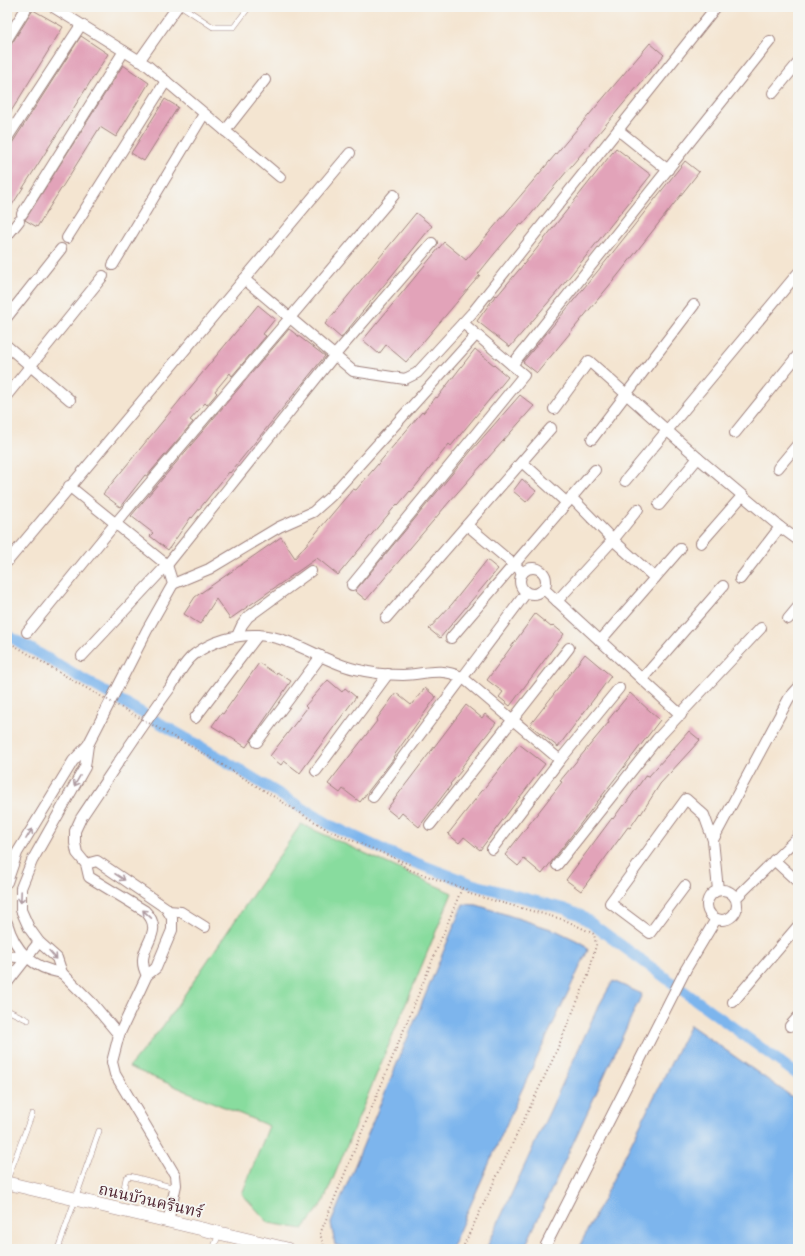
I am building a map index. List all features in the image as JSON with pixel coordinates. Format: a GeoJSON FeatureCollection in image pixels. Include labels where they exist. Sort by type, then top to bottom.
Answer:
{"type":"FeatureCollection","features":[{"type":"Feature","properties":{"kind":"street"},"geometry":{"type":"LineString","coordinates":[[7,39],[28,7]]}},
{"type":"Feature","properties":{"kind":"street"},"geometry":{"type":"LineString","coordinates":[[53,7],[139,61],[280,177]]}},
{"type":"Feature","properties":{"kind":"street"},"geometry":{"type":"LineString","coordinates":[[139,61],[177,7]]}},
{"type":"Feature","properties":{"kind":"street"},"geometry":{"type":"LineString","coordinates":[[244,279],[353,371],[406,379],[417,373],[426,365],[463,323],[716,7]]}},
{"type":"Feature","properties":{"kind":"street"},"geometry":{"type":"LineString","coordinates":[[7,138],[81,25]]}},
{"type":"Feature","properties":{"kind":"street"},"geometry":{"type":"LineString","coordinates":[[512,365],[770,41]]}},
{"type":"Feature","properties":{"kind":"street"},"geometry":{"type":"LineString","coordinates":[[7,236],[21,217],[124,51]]}},
{"type":"Feature","properties":{"kind":"street"},"geometry":{"type":"LineString","coordinates":[[773,93],[798,63]]}},
{"type":"Feature","properties":{"kind":"street"},"geometry":{"type":"LineString","coordinates":[[225,131],[265,80]]}},
{"type":"Feature","properties":{"kind":"street"},"geometry":{"type":"LineString","coordinates":[[67,238],[166,82]]}},
{"type":"Feature","properties":{"kind":"street"},"geometry":{"type":"LineString","coordinates":[[113,265],[204,114]]}},
{"type":"Feature","properties":{"kind":"street"},"geometry":{"type":"LineString","coordinates":[[618,130],[668,170]]}},
{"type":"Feature","properties":{"kind":"street"},"geometry":{"type":"LineString","coordinates":[[7,562],[69,486],[350,153]]}},
{"type":"Feature","properties":{"kind":"street"},"geometry":{"type":"LineString","coordinates":[[27,632],[115,524],[394,195]]}},
{"type":"Feature","properties":{"kind":"street"},"geometry":{"type":"LineString","coordinates":[[82,656],[166,565],[334,356],[432,242]]}},
{"type":"Feature","properties":{"kind":"street"},"geometry":{"type":"LineString","coordinates":[[7,316],[62,249]]}},
{"type":"Feature","properties":{"kind":"street"},"geometry":{"type":"LineString","coordinates":[[625,481],[798,273]]}},
{"type":"Feature","properties":{"kind":"street"},"geometry":{"type":"LineString","coordinates":[[7,395],[103,276]]}},
{"type":"Feature","properties":{"kind":"street"},"geometry":{"type":"LineString","coordinates":[[592,439],[694,305]]}},
{"type":"Feature","properties":{"kind":"street"},"geometry":{"type":"LineString","coordinates":[[352,585],[524,375],[463,323]]}},
{"type":"Feature","properties":{"kind":"street"},"geometry":{"type":"LineString","coordinates":[[7,882],[17,853],[73,761],[88,744],[122,677],[174,584],[210,569],[279,527],[313,512],[331,496],[476,335]]}},
{"type":"Feature","properties":{"kind":"street"},"geometry":{"type":"LineString","coordinates":[[7,346],[70,400]]}},
{"type":"Feature","properties":{"kind":"street"},"geometry":{"type":"LineString","coordinates":[[735,433],[798,355]]}},
{"type":"Feature","properties":{"kind":"street"},"geometry":{"type":"LineString","coordinates":[[554,409],[589,361],[698,458],[780,527],[798,540]]}},
{"type":"Feature","properties":{"kind":"street"},"geometry":{"type":"LineString","coordinates":[[386,618],[552,428]]}},
{"type":"Feature","properties":{"kind":"street"},"geometry":{"type":"LineString","coordinates":[[778,468],[798,444]]}},
{"type":"Feature","properties":{"kind":"street"},"geometry":{"type":"LineString","coordinates":[[659,505],[698,458]]}},
{"type":"Feature","properties":{"kind":"street"},"geometry":{"type":"LineString","coordinates":[[522,462],[569,500],[655,578]]}},
{"type":"Feature","properties":{"kind":"street"},"geometry":{"type":"LineString","coordinates":[[451,638],[595,470]]}},
{"type":"Feature","properties":{"kind":"street"},"geometry":{"type":"LineString","coordinates":[[69,486],[166,565],[174,584]]}},
{"type":"Feature","properties":{"kind":"street"},"geometry":{"type":"LineString","coordinates":[[701,543],[743,495]]}},
{"type":"Feature","properties":{"kind":"street"},"geometry":{"type":"LineString","coordinates":[[558,601],[613,540],[638,509]]}},
{"type":"Feature","properties":{"kind":"street"},"geometry":{"type":"LineString","coordinates":[[466,525],[523,572]]}},
{"type":"Feature","properties":{"kind":"street"},"geometry":{"type":"LineString","coordinates":[[740,580],[780,527]]}},
{"type":"Feature","properties":{"kind":"street"},"geometry":{"type":"LineString","coordinates":[[600,641],[680,549]]}},
{"type":"Feature","properties":{"kind":"street"},"geometry":{"type":"LineString","coordinates":[[529,568],[537,568],[543,572],[546,579],[544,589],[540,593],[533,595],[526,593],[521,587],[520,580],[523,572],[529,568]]}},
{"type":"Feature","properties":{"kind":"street"},"geometry":{"type":"LineString","coordinates":[[238,636],[248,617],[311,572]]}},
{"type":"Feature","properties":{"kind":"street"},"geometry":{"type":"LineString","coordinates":[[642,679],[723,586]]}},
{"type":"Feature","properties":{"kind":"street"},"geometry":{"type":"LineString","coordinates":[[544,589],[681,715]]}},
{"type":"Feature","properties":{"kind":"street"},"geometry":{"type":"LineString","coordinates":[[373,797],[526,593]]}},
{"type":"Feature","properties":{"kind":"street"},"geometry":{"type":"LineString","coordinates":[[788,619],[798,607]]}},
{"type":"Feature","properties":{"kind":"street"},"geometry":{"type":"LineString","coordinates":[[558,865],[652,745],[762,628]]}},
{"type":"Feature","properties":{"kind":"street"},"geometry":{"type":"LineString","coordinates":[[195,718],[258,635]]}},
{"type":"Feature","properties":{"kind":"street"},"geometry":{"type":"LineString","coordinates":[[147,975],[143,967],[143,960],[155,927],[152,918],[145,911],[88,878],[86,864],[77,853],[75,831],[80,818],[162,699],[194,655],[206,647],[238,636],[258,635],[285,640],[340,665],[388,674],[403,675],[440,670],[450,672],[462,677],[560,760]]}},
{"type":"Feature","properties":{"kind":"street"},"geometry":{"type":"LineString","coordinates":[[430,825],[569,648]]}},
{"type":"Feature","properties":{"kind":"street"},"geometry":{"type":"LineString","coordinates":[[257,742],[321,656]]}},
{"type":"Feature","properties":{"kind":"street"},"geometry":{"type":"LineString","coordinates":[[316,771],[388,674]]}},
{"type":"Feature","properties":{"kind":"street"},"geometry":{"type":"LineString","coordinates":[[492,849],[560,760],[619,688]]}},
{"type":"Feature","properties":{"kind":"street"},"geometry":{"type":"LineString","coordinates":[[713,840],[789,698],[798,688]]}},
{"type":"Feature","properties":{"kind":"street"},"geometry":{"type":"LineString","coordinates":[[88,744],[85,767],[32,861],[21,888],[21,910],[29,928],[39,942],[57,958],[62,973],[93,1004],[119,1035]]}},
{"type":"Feature","properties":{"kind":"street"},"geometry":{"type":"LineString","coordinates":[[685,886],[650,933],[610,902],[686,799],[704,815],[713,840],[718,890]]}},
{"type":"Feature","properties":{"kind":"street"},"geometry":{"type":"LineString","coordinates":[[736,898],[794,841]]}},
{"type":"Feature","properties":{"kind":"street"},"geometry":{"type":"LineString","coordinates":[[17,853],[32,861]]}},
{"type":"Feature","properties":{"kind":"street"},"geometry":{"type":"LineString","coordinates":[[774,860],[798,882]]}},
{"type":"Feature","properties":{"kind":"street"},"geometry":{"type":"LineString","coordinates":[[86,864],[97,861],[166,908],[172,918],[172,930],[167,943],[156,968],[147,975],[119,1035],[112,1062],[115,1074],[174,1175],[175,1188],[168,1222]]}},
{"type":"Feature","properties":{"kind":"street"},"geometry":{"type":"LineString","coordinates":[[718,890],[729,891],[736,898],[737,908],[732,916],[723,920],[716,919],[710,914],[706,905],[710,895],[718,890]]}},
{"type":"Feature","properties":{"kind":"street"},"geometry":{"type":"LineString","coordinates":[[168,911],[181,912],[205,926]]}},
{"type":"Feature","properties":{"kind":"street"},"geometry":{"type":"LineString","coordinates":[[544,1249],[686,969],[716,919]]}},
{"type":"Feature","properties":{"kind":"street"},"geometry":{"type":"LineString","coordinates":[[7,923],[11,938],[27,958],[47,970],[62,973]]}},
{"type":"Feature","properties":{"kind":"street"},"geometry":{"type":"LineString","coordinates":[[733,1002],[798,926]]}},
{"type":"Feature","properties":{"kind":"street"},"geometry":{"type":"LineString","coordinates":[[150,938],[167,943]]}},
{"type":"Feature","properties":{"kind":"street"},"geometry":{"type":"LineString","coordinates":[[7,983],[39,942]]}},
{"type":"Feature","properties":{"kind":"street"},"geometry":{"type":"LineString","coordinates":[[7,956],[27,958]]}},
{"type":"Feature","properties":{"kind":"street"},"geometry":{"type":"LineString","coordinates":[[790,1026],[798,1017]]}},
{"type":"Feature","properties":{"kind":"street","name":"ถนนบัวนครินทร์"},"geometry":{"type":"LineString","coordinates":[[7,1183],[287,1249]]}},
{"type":"Feature","properties":{"kind":"lane"},"geometry":{"type":"LineString","coordinates":[[183,7],[213,27],[234,28],[249,7]]}},
{"type":"Feature","properties":{"kind":"lane"},"geometry":{"type":"LineString","coordinates":[[794,841],[798,828]]}},
{"type":"Feature","properties":{"kind":"lane"},"geometry":{"type":"LineString","coordinates":[[7,1010],[28,1020]]}},
{"type":"Feature","properties":{"kind":"lane"},"geometry":{"type":"LineString","coordinates":[[7,1180],[32,1114]]}},
{"type":"Feature","properties":{"kind":"lane"},"geometry":{"type":"LineString","coordinates":[[58,1249],[74,1199],[99,1131]]}},
{"type":"Feature","properties":{"kind":"lane"},"geometry":{"type":"LineString","coordinates":[[124,1188],[126,1178],[130,1176],[175,1188]]}},
{"type":"Feature","properties":{"kind":"lane"},"geometry":{"type":"LineString","coordinates":[[212,1249],[219,1234]]}},
{"type":"Feature","properties":{"kind":"path"},"geometry":{"type":"LineString","coordinates":[[7,641],[78,684],[208,756],[328,830],[411,865]]}},
{"type":"Feature","properties":{"kind":"path"},"geometry":{"type":"LineString","coordinates":[[396,859],[407,869],[465,888],[470,894],[565,920],[594,934],[596,945],[588,976],[553,1059],[462,1249]]}},
{"type":"Feature","properties":{"kind":"path"},"geometry":{"type":"LineString","coordinates":[[325,1249],[320,1234],[462,888]]}},
{"type":"Feature","properties":{"kind":"green space"},"geometry":{"type":"Polygon","coordinates":[[[301,824],[452,893],[323,1203],[303,1229],[269,1223],[242,1194],[269,1126],[129,1067],[163,1026],[301,824]]]}},
{"type":"Feature","properties":{"kind":"water"},"geometry":{"type":"Polygon","coordinates":[[[463,904],[477,905],[557,931],[584,944],[588,950],[519,1096],[451,1249],[355,1249],[335,1245],[331,1223],[463,904]]]}},
{"type":"Feature","properties":{"kind":"water"},"geometry":{"type":"Polygon","coordinates":[[[613,981],[642,994],[524,1249],[486,1249],[597,1009],[613,981]]]}},
{"type":"Feature","properties":{"kind":"water"},"geometry":{"type":"Polygon","coordinates":[[[690,1025],[798,1101],[798,1249],[578,1249],[690,1025]]]}},
{"type":"Feature","properties":{"kind":"building"},"geometry":{"type":"Polygon","coordinates":[[[33,10],[63,27],[7,118],[7,90],[12,82],[7,79],[7,51],[33,10]]]}},
{"type":"Feature","properties":{"kind":"building"},"geometry":{"type":"Polygon","coordinates":[[[81,36],[108,54],[7,213],[7,151],[81,36]]]}},
{"type":"Feature","properties":{"kind":"building"},"geometry":{"type":"Polygon","coordinates":[[[650,43],[664,55],[522,225],[520,224],[495,253],[478,274],[480,275],[406,362],[386,345],[379,354],[363,340],[444,242],[466,260],[650,43]]]}},
{"type":"Feature","properties":{"kind":"building"},"geometry":{"type":"Polygon","coordinates":[[[123,65],[149,83],[116,137],[100,127],[37,227],[25,220],[123,65]]]}},
{"type":"Feature","properties":{"kind":"building"},"geometry":{"type":"Polygon","coordinates":[[[165,99],[178,107],[144,161],[131,153],[165,99]]]}},
{"type":"Feature","properties":{"kind":"building"},"geometry":{"type":"Polygon","coordinates":[[[616,148],[651,175],[558,291],[510,347],[477,321],[496,295],[497,296],[534,252],[616,148]]]}},
{"type":"Feature","properties":{"kind":"building"},"geometry":{"type":"Polygon","coordinates":[[[685,161],[699,172],[618,275],[537,373],[523,362],[606,261],[685,161]]]}},
{"type":"Feature","properties":{"kind":"building"},"geometry":{"type":"Polygon","coordinates":[[[416,213],[432,226],[341,338],[325,324],[416,213]]]}},
{"type":"Feature","properties":{"kind":"building"},"geometry":{"type":"Polygon","coordinates":[[[258,305],[275,319],[263,334],[266,336],[232,376],[230,373],[215,391],[217,393],[207,405],[205,403],[190,420],[193,422],[147,476],[145,475],[120,507],[103,494],[258,305]]]}},
{"type":"Feature","properties":{"kind":"building"},"geometry":{"type":"Polygon","coordinates":[[[289,329],[325,356],[230,473],[229,472],[192,518],[191,517],[168,550],[150,536],[153,533],[131,516],[289,329]]]}},
{"type":"Feature","properties":{"kind":"building"},"geometry":{"type":"Polygon","coordinates":[[[475,349],[508,377],[451,446],[449,444],[411,492],[410,491],[398,505],[397,504],[338,575],[317,558],[230,619],[216,599],[200,624],[184,614],[195,597],[281,537],[295,558],[353,489],[356,490],[422,412],[423,413],[436,397],[437,398],[475,349]]]}},
{"type":"Feature","properties":{"kind":"building"},"geometry":{"type":"Polygon","coordinates":[[[520,395],[534,406],[450,501],[366,600],[355,591],[471,451],[520,395]]]}},
{"type":"Feature","properties":{"kind":"building"},"geometry":{"type":"Polygon","coordinates":[[[522,479],[536,491],[526,502],[513,491],[522,479]]]}},
{"type":"Feature","properties":{"kind":"building"},"geometry":{"type":"Polygon","coordinates":[[[487,560],[498,569],[440,638],[429,629],[452,604],[487,560]]]}},
{"type":"Feature","properties":{"kind":"building"},"geometry":{"type":"Polygon","coordinates":[[[535,614],[551,627],[553,625],[564,634],[510,706],[499,697],[503,692],[487,680],[535,614]]]}},
{"type":"Feature","properties":{"kind":"building"},"geometry":{"type":"Polygon","coordinates":[[[585,654],[611,676],[558,747],[530,725],[585,654]]]}},
{"type":"Feature","properties":{"kind":"building"},"geometry":{"type":"Polygon","coordinates":[[[259,663],[276,674],[277,672],[291,681],[246,747],[212,726],[221,713],[223,714],[259,663]]]}},
{"type":"Feature","properties":{"kind":"building"},"geometry":{"type":"Polygon","coordinates":[[[328,680],[342,692],[345,688],[356,697],[300,773],[284,761],[281,765],[270,756],[307,708],[305,706],[328,680]]]}},
{"type":"Feature","properties":{"kind":"building"},"geometry":{"type":"Polygon","coordinates":[[[425,688],[436,697],[393,757],[394,758],[360,802],[343,789],[340,793],[328,784],[377,721],[376,720],[396,693],[411,705],[425,688]]]}},
{"type":"Feature","properties":{"kind":"building"},"geometry":{"type":"Polygon","coordinates":[[[630,693],[660,720],[542,874],[524,859],[518,866],[505,855],[562,782],[560,781],[609,722],[608,720],[630,693]]]}},
{"type":"Feature","properties":{"kind":"building"},"geometry":{"type":"Polygon","coordinates":[[[466,705],[482,718],[485,714],[496,723],[460,769],[462,770],[419,827],[402,813],[398,818],[387,809],[466,705]]]}},
{"type":"Feature","properties":{"kind":"building"},"geometry":{"type":"Polygon","coordinates":[[[689,731],[700,740],[660,784],[641,814],[640,813],[630,828],[628,827],[581,891],[566,880],[612,818],[613,819],[623,805],[624,806],[646,775],[649,776],[689,731]]]}},
{"type":"Feature","properties":{"kind":"building"},"geometry":{"type":"Polygon","coordinates":[[[519,744],[545,764],[480,850],[464,837],[459,843],[448,834],[519,744]]]}},
{"type":"Feature","properties":{"kind":"waterway"},"geometry":{"type":"LineString","coordinates":[[7,635],[217,756],[332,826],[395,855],[472,884],[565,909],[580,915],[798,1075]]}}]}
